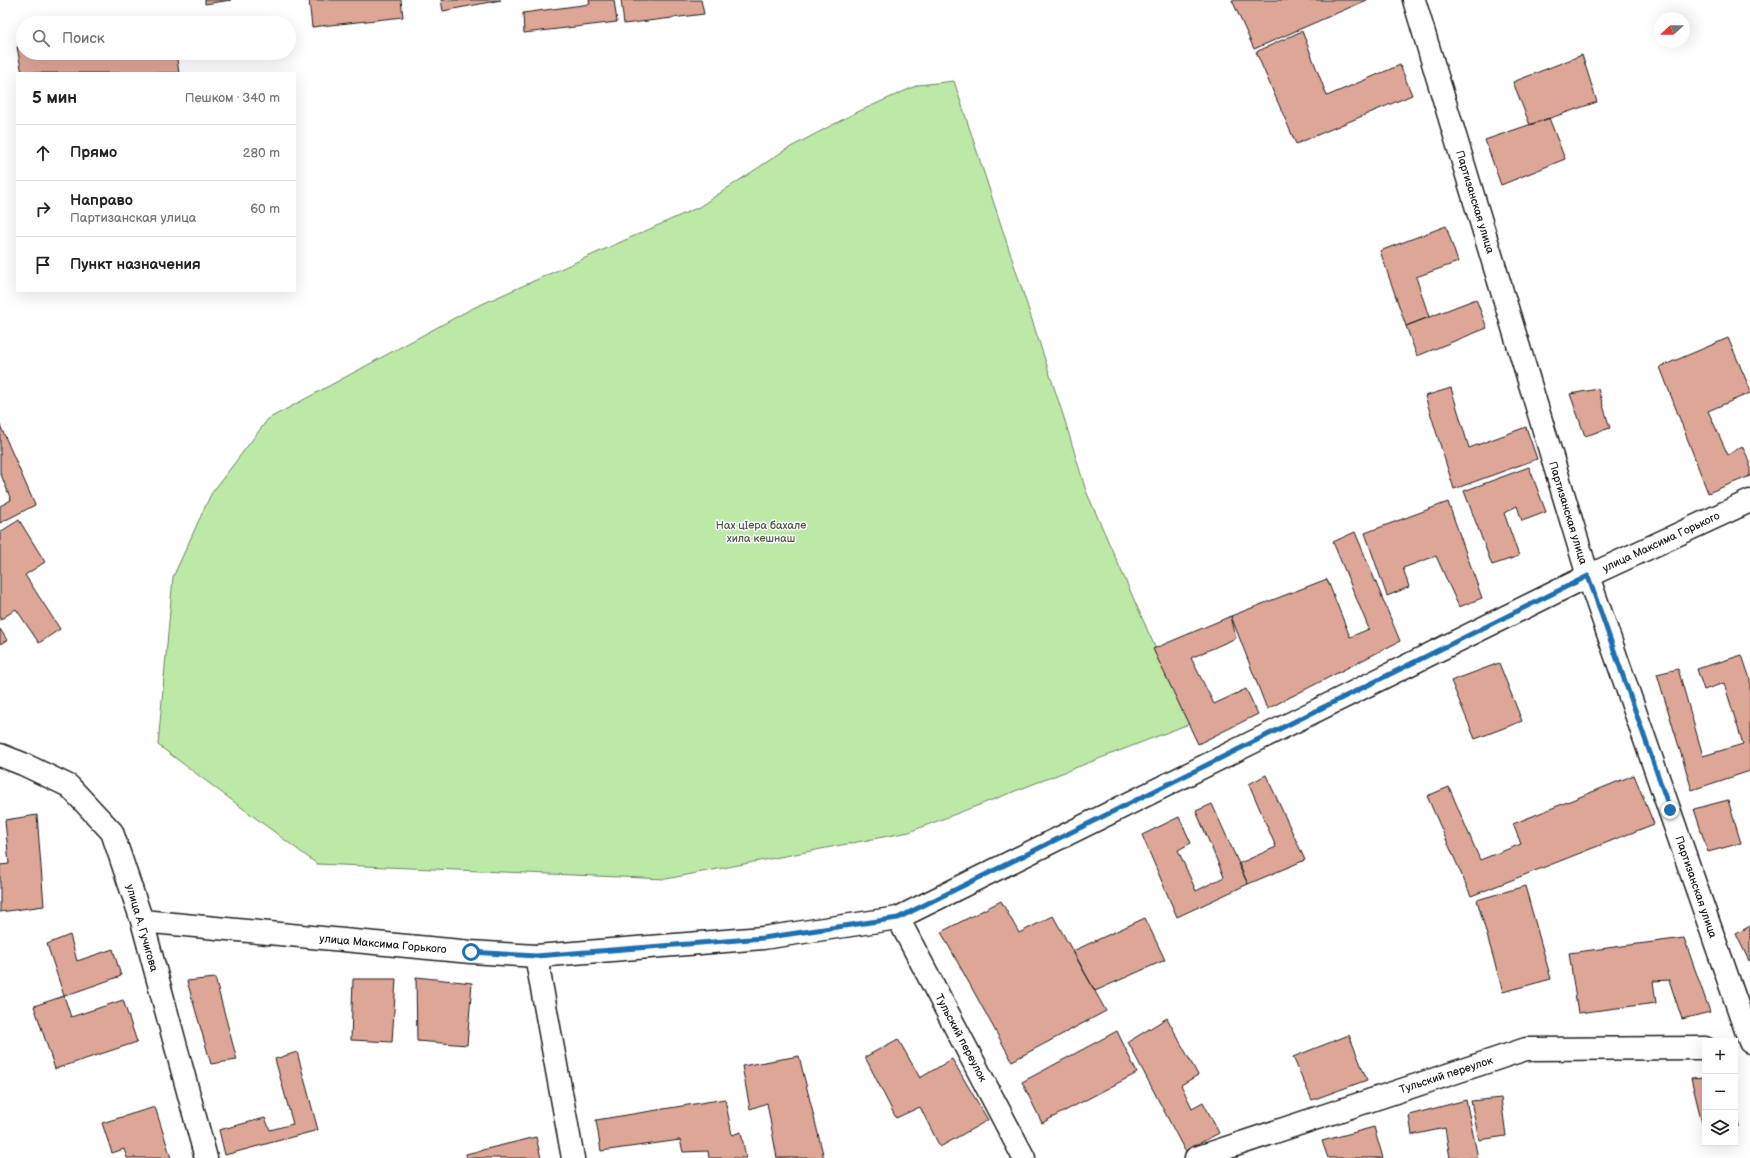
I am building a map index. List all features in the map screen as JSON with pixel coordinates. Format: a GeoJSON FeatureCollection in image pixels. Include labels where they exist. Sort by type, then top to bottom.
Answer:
{"type":"FeatureCollection","features":[{"type":"Feature","properties":{"kind":"street","name":"Партизанская улица"},"geometry":{"type":"LineString","coordinates":[[1414,0],[1588,576],[1750,1042]]}},
{"type":"Feature","properties":{"kind":"street","name":"улица Максима Горького"},"geometry":{"type":"LineString","coordinates":[[142,921],[471,952],[536,956],[763,938],[898,918],[1588,576],[1750,501]]}},
{"type":"Feature","properties":{"kind":"street","name":"улица А. Гучигова"},"geometry":{"type":"LineString","coordinates":[[0,755],[23,764],[69,786],[112,832],[142,921],[206,1158]]}},
{"type":"Feature","properties":{"kind":"street","name":"Тульский переулок"},"geometry":{"type":"LineString","coordinates":[[898,918],[1024,1158]]}},
{"type":"Feature","properties":{"kind":"street"},"geometry":{"type":"LineString","coordinates":[[536,956],[573,1158]]}},
{"type":"Feature","properties":{"kind":"street"},"geometry":{"type":"LineString","coordinates":[[1738,1048],[1750,1047]]}},
{"type":"Feature","properties":{"kind":"street","name":"Тульский переулок"},"geometry":{"type":"LineString","coordinates":[[1196,1158],[1526,1049],[1702,1048]]}},
{"type":"Feature","properties":{"kind":"green space","name":"Нах цIера бахале хила кешнаш"},"geometry":{"type":"Polygon","coordinates":[[[954,81],[1065,421],[1086,491],[1189,724],[909,832],[666,879],[317,864],[158,745],[173,577],[211,494],[268,419],[471,309],[699,207],[785,150],[853,114],[918,85],[954,81]]]}},
{"type":"Feature","properties":{"kind":"building"},"geometry":{"type":"Polygon","coordinates":[[[205,0],[231,0],[205,4],[205,0]]]}},
{"type":"Feature","properties":{"kind":"building"},"geometry":{"type":"Polygon","coordinates":[[[309,0],[401,0],[403,17],[312,27],[309,0]]]}},
{"type":"Feature","properties":{"kind":"building"},"geometry":{"type":"Polygon","coordinates":[[[441,0],[501,0],[443,11],[441,0]]]}},
{"type":"Feature","properties":{"kind":"building"},"geometry":{"type":"Polygon","coordinates":[[[589,0],[614,0],[617,22],[524,33],[523,13],[590,4],[589,0]]]}},
{"type":"Feature","properties":{"kind":"building"},"geometry":{"type":"Polygon","coordinates":[[[621,0],[701,0],[704,14],[624,24],[621,0]]]}},
{"type":"Feature","properties":{"kind":"building"},"geometry":{"type":"Polygon","coordinates":[[[1232,0],[1367,0],[1254,49],[1232,0]]]}},
{"type":"Feature","properties":{"kind":"building"},"geometry":{"type":"Polygon","coordinates":[[[1302,31],[1327,96],[1400,65],[1412,95],[1296,144],[1256,52],[1302,31]]]}},
{"type":"Feature","properties":{"kind":"building"},"geometry":{"type":"Polygon","coordinates":[[[1582,55],[1597,102],[1530,125],[1513,82],[1582,55]]]}},
{"type":"Feature","properties":{"kind":"building"},"geometry":{"type":"Polygon","coordinates":[[[20,60],[177,60],[179,72],[22,72],[20,60]]]}},
{"type":"Feature","properties":{"kind":"building"},"geometry":{"type":"Polygon","coordinates":[[[1549,118],[1565,159],[1501,185],[1485,140],[1549,118]]]}},
{"type":"Feature","properties":{"kind":"building"},"geometry":{"type":"Polygon","coordinates":[[[1446,226],[1458,262],[1416,277],[1429,317],[1406,326],[1380,251],[1446,226]]]}},
{"type":"Feature","properties":{"kind":"building"},"geometry":{"type":"Polygon","coordinates":[[[1476,299],[1487,328],[1417,356],[1406,326],[1476,299]]]}},
{"type":"Feature","properties":{"kind":"building"},"geometry":{"type":"Polygon","coordinates":[[[1728,338],[1750,389],[1750,393],[1708,411],[1728,455],[1742,446],[1750,462],[1750,476],[1708,493],[1660,367],[1728,338]]]}},
{"type":"Feature","properties":{"kind":"building"},"geometry":{"type":"Polygon","coordinates":[[[1451,388],[1469,448],[1526,427],[1537,459],[1454,489],[1425,396],[1451,388]]]}},
{"type":"Feature","properties":{"kind":"building"},"geometry":{"type":"Polygon","coordinates":[[[1598,389],[1610,428],[1585,436],[1570,394],[1598,389]]]}},
{"type":"Feature","properties":{"kind":"building"},"geometry":{"type":"Polygon","coordinates":[[[0,425],[35,505],[0,523],[0,506],[11,500],[0,472],[0,425]]]}},
{"type":"Feature","properties":{"kind":"building"},"geometry":{"type":"Polygon","coordinates":[[[1529,467],[1546,512],[1522,521],[1517,506],[1504,513],[1519,556],[1492,565],[1464,491],[1529,467]]]}},
{"type":"Feature","properties":{"kind":"building"},"geometry":{"type":"Polygon","coordinates":[[[1448,502],[1482,598],[1459,607],[1436,556],[1403,568],[1409,587],[1387,596],[1365,533],[1448,502]]]}},
{"type":"Feature","properties":{"kind":"building"},"geometry":{"type":"Polygon","coordinates":[[[19,520],[45,562],[25,575],[60,629],[39,643],[16,609],[0,620],[0,532],[19,520]]]}},
{"type":"Feature","properties":{"kind":"building"},"geometry":{"type":"Polygon","coordinates":[[[1355,532],[1400,641],[1267,709],[1231,616],[1327,579],[1350,637],[1369,629],[1333,542],[1355,532]]]}},
{"type":"Feature","properties":{"kind":"building"},"geometry":{"type":"Polygon","coordinates":[[[1231,616],[1236,638],[1191,658],[1214,704],[1246,689],[1258,714],[1198,744],[1153,649],[1231,616]]]}},
{"type":"Feature","properties":{"kind":"building"},"geometry":{"type":"Polygon","coordinates":[[[0,629],[7,640],[0,644],[0,629]]]}},
{"type":"Feature","properties":{"kind":"building"},"geometry":{"type":"Polygon","coordinates":[[[1742,655],[1750,679],[1750,771],[1692,790],[1657,674],[1678,669],[1703,756],[1743,744],[1724,683],[1704,690],[1697,669],[1742,655]]]}},
{"type":"Feature","properties":{"kind":"building"},"geometry":{"type":"Polygon","coordinates":[[[1499,663],[1522,721],[1475,739],[1451,681],[1499,663]]]}},
{"type":"Feature","properties":{"kind":"building"},"geometry":{"type":"Polygon","coordinates":[[[1266,775],[1305,860],[1248,884],[1238,864],[1276,847],[1249,784],[1266,775]]]}},
{"type":"Feature","properties":{"kind":"building"},"geometry":{"type":"Polygon","coordinates":[[[1634,775],[1654,824],[1471,896],[1427,796],[1449,787],[1480,860],[1521,844],[1513,824],[1634,775]]]}},
{"type":"Feature","properties":{"kind":"building"},"geometry":{"type":"Polygon","coordinates":[[[1728,800],[1741,843],[1708,852],[1694,809],[1728,800]]]}},
{"type":"Feature","properties":{"kind":"building"},"geometry":{"type":"Polygon","coordinates":[[[1212,804],[1248,884],[1177,917],[1142,835],[1179,817],[1191,843],[1178,850],[1196,891],[1224,877],[1196,811],[1212,804]]]}},
{"type":"Feature","properties":{"kind":"building"},"geometry":{"type":"Polygon","coordinates":[[[37,815],[44,906],[0,912],[0,865],[9,864],[5,820],[37,815]]]}},
{"type":"Feature","properties":{"kind":"building"},"geometry":{"type":"Polygon","coordinates":[[[1525,886],[1551,979],[1503,992],[1477,900],[1525,886]]]}},
{"type":"Feature","properties":{"kind":"building"},"geometry":{"type":"Polygon","coordinates":[[[1001,901],[1019,933],[1053,916],[1106,1011],[1012,1061],[941,932],[1001,901]]]}},
{"type":"Feature","properties":{"kind":"building"},"geometry":{"type":"Polygon","coordinates":[[[1145,918],[1165,960],[1095,991],[1073,951],[1145,918]]]}},
{"type":"Feature","properties":{"kind":"building"},"geometry":{"type":"Polygon","coordinates":[[[1750,926],[1750,960],[1749,961],[1736,934],[1750,926]]]}},
{"type":"Feature","properties":{"kind":"building"},"geometry":{"type":"Polygon","coordinates":[[[70,935],[77,961],[113,949],[121,976],[64,996],[47,944],[70,935]]]}},
{"type":"Feature","properties":{"kind":"building"},"geometry":{"type":"Polygon","coordinates":[[[1684,938],[1710,1012],[1682,1019],[1669,980],[1653,981],[1656,1003],[1578,1013],[1569,953],[1684,938]]]}},
{"type":"Feature","properties":{"kind":"building"},"geometry":{"type":"Polygon","coordinates":[[[416,977],[472,983],[467,1045],[417,1041],[416,977]]]}},
{"type":"Feature","properties":{"kind":"building"},"geometry":{"type":"Polygon","coordinates":[[[215,978],[237,1060],[211,1064],[187,981],[215,978]]]}},
{"type":"Feature","properties":{"kind":"building"},"geometry":{"type":"Polygon","coordinates":[[[353,979],[396,979],[392,1042],[351,1040],[353,979]]]}},
{"type":"Feature","properties":{"kind":"building"},"geometry":{"type":"Polygon","coordinates":[[[64,996],[71,1017],[123,1000],[137,1042],[55,1069],[34,1006],[64,996]]]}},
{"type":"Feature","properties":{"kind":"building"},"geometry":{"type":"Polygon","coordinates":[[[1167,1018],[1198,1075],[1181,1085],[1192,1108],[1203,1102],[1219,1133],[1185,1151],[1128,1042],[1167,1018]]]}},
{"type":"Feature","properties":{"kind":"building"},"geometry":{"type":"Polygon","coordinates":[[[1117,1031],[1137,1073],[1042,1123],[1022,1082],[1117,1031]]]}},
{"type":"Feature","properties":{"kind":"building"},"geometry":{"type":"Polygon","coordinates":[[[1349,1035],[1367,1080],[1312,1100],[1293,1057],[1349,1035]]]}},
{"type":"Feature","properties":{"kind":"building"},"geometry":{"type":"Polygon","coordinates":[[[898,1039],[920,1078],[952,1059],[988,1120],[940,1147],[920,1107],[896,1118],[865,1057],[898,1039]]]}},
{"type":"Feature","properties":{"kind":"building"},"geometry":{"type":"Polygon","coordinates":[[[297,1052],[318,1130],[225,1155],[219,1130],[265,1118],[270,1130],[293,1124],[275,1059],[297,1052]]]}},
{"type":"Feature","properties":{"kind":"building"},"geometry":{"type":"Polygon","coordinates":[[[799,1056],[824,1158],[777,1158],[767,1103],[750,1109],[742,1066],[799,1056]]]}},
{"type":"Feature","properties":{"kind":"building"},"geometry":{"type":"Polygon","coordinates":[[[1702,1077],[1702,1123],[1691,1078],[1702,1077]]]}},
{"type":"Feature","properties":{"kind":"building"},"geometry":{"type":"Polygon","coordinates":[[[1501,1098],[1506,1136],[1479,1140],[1471,1101],[1501,1098]]]}},
{"type":"Feature","properties":{"kind":"building"},"geometry":{"type":"Polygon","coordinates":[[[725,1099],[732,1135],[741,1132],[746,1158],[709,1158],[708,1151],[683,1152],[680,1140],[601,1151],[596,1120],[725,1099]]]}},
{"type":"Feature","properties":{"kind":"building"},"geometry":{"type":"Polygon","coordinates":[[[1466,1100],[1478,1158],[1450,1158],[1445,1128],[1412,1135],[1409,1115],[1466,1100]]]}},
{"type":"Feature","properties":{"kind":"building"},"geometry":{"type":"Polygon","coordinates":[[[155,1107],[171,1158],[127,1158],[124,1149],[112,1153],[102,1123],[155,1107]]]}},
{"type":"Feature","properties":{"kind":"building"},"geometry":{"type":"Polygon","coordinates":[[[1374,1127],[1383,1158],[1328,1158],[1322,1141],[1374,1127]]]}},
{"type":"Feature","properties":{"kind":"building"},"geometry":{"type":"Polygon","coordinates":[[[536,1137],[541,1158],[467,1158],[466,1154],[536,1137]]]}},
{"type":"Feature","properties":{"kind":"route"},"geometry":{"type":"LineString","coordinates":[[471,952],[536,956],[763,938],[840,928],[898,918],[1588,576],[1670,810]]}}]}
